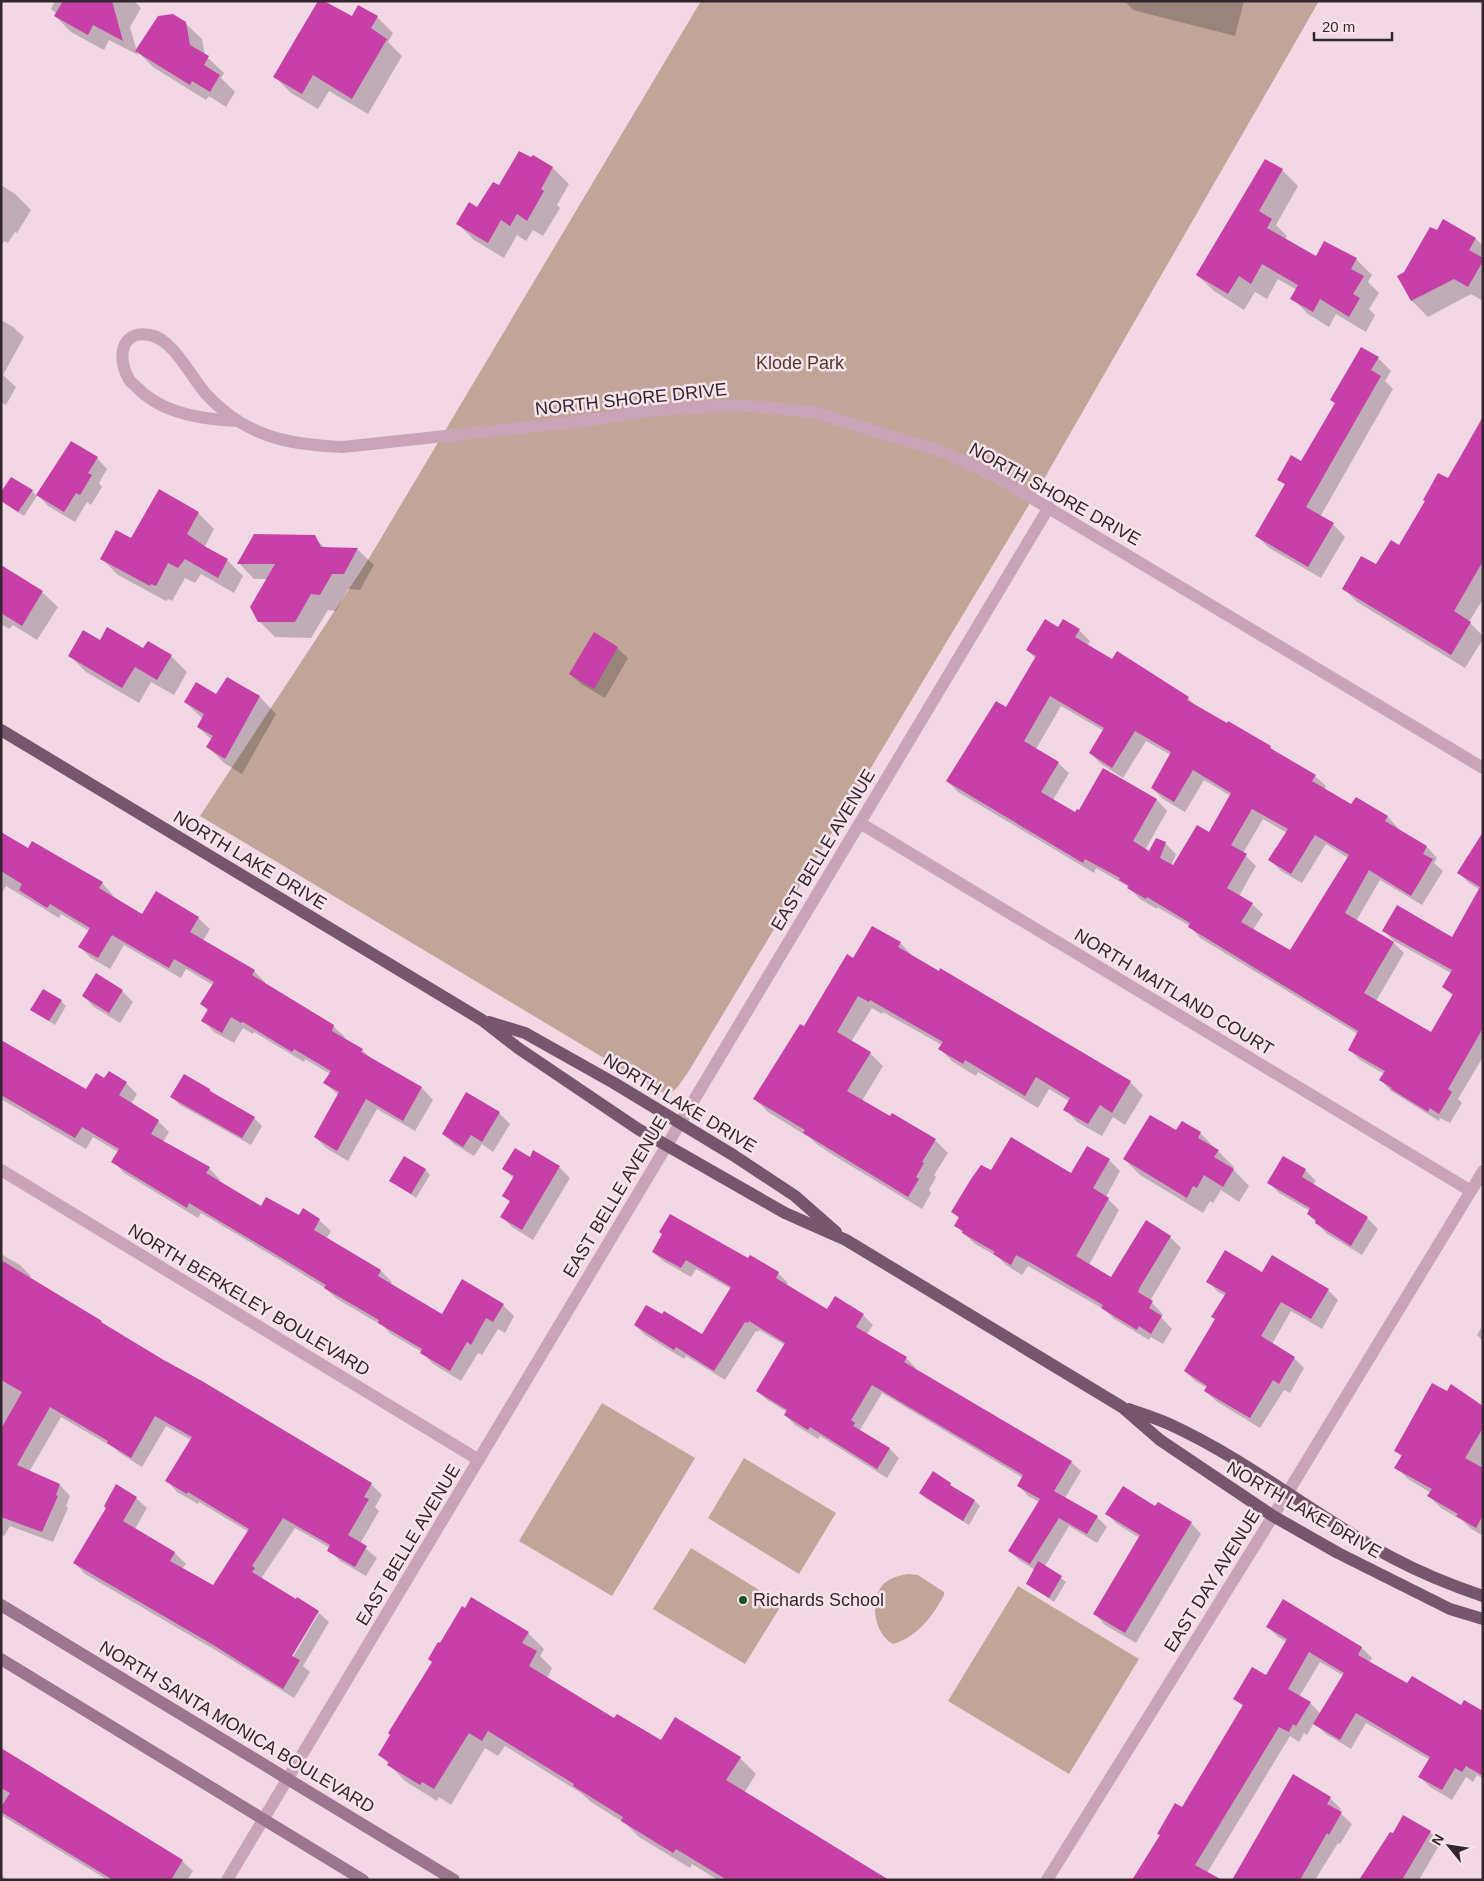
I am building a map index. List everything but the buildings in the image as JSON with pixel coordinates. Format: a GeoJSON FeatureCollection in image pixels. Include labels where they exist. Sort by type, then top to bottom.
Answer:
{"type":"FeatureCollection","features":[{"type":"Feature","properties":{"kind":"main road","name":"NORTH LAKE DRIVE"},"geometry":{"type":"LineString","coordinates":[[1,730],[482,1020],[518,1048],[638,1129],[785,1213],[846,1240],[1122,1407],[1160,1440],[1273,1516],[1338,1553],[1450,1609],[1483,1619]]}},
{"type":"Feature","properties":{"kind":"main road","name":"NORTH LAKE DRIVE"},"geometry":{"type":"LineString","coordinates":[[482,1020],[525,1033],[614,1083],[795,1196],[846,1240]]}},
{"type":"Feature","properties":{"kind":"main road","name":"NORTH LAKE DRIVE"},"geometry":{"type":"LineString","coordinates":[[1122,1407],[1168,1423],[1204,1442],[1288,1492],[1392,1558],[1483,1596]]}},
{"type":"Feature","properties":{"kind":"street","name":"NORTH SHORE DRIVE"},"geometry":{"type":"LineString","coordinates":[[237,422],[205,419],[183,414],[161,405],[144,394],[131,381],[124,367],[122,352],[125,343],[131,336],[142,333],[164,341],[206,394],[237,422],[258,432],[291,443],[312,446],[342,447],[576,422],[658,410],[736,405],[813,412],[943,452],[995,476],[1483,768]]}},
{"type":"Feature","properties":{"kind":"street","name":"EAST BELLE AVENUE"},"geometry":{"type":"LineString","coordinates":[[227,1880],[1049,507]]}},
{"type":"Feature","properties":{"kind":"street","name":"NORTH MAITLAND COURT"},"geometry":{"type":"LineString","coordinates":[[860,823],[1471,1192]]}},
{"type":"Feature","properties":{"kind":"street","name":"NORTH BERKELEY BOULEVARD"},"geometry":{"type":"LineString","coordinates":[[1,1170],[479,1460]]}},
{"type":"Feature","properties":{"kind":"street","name":"EAST DAY AVENUE"},"geometry":{"type":"LineString","coordinates":[[1047,1880],[1288,1492],[1483,1172]]}},
{"type":"Feature","properties":{"kind":"street","name":"NORTH SANTA MONICA BOULEVARD"},"geometry":{"type":"LineString","coordinates":[[1,1605],[289,1778],[454,1880]]}},
{"type":"Feature","properties":{"kind":"street"},"geometry":{"type":"LineString","coordinates":[[1,1659],[363,1880]]}},
{"type":"Feature","properties":{"kind":"green space","name":"Klode Park"},"geometry":{"type":"Polygon","coordinates":[[[701,1],[1319,1],[1033,498],[687,1074],[676,1089],[664,1092],[659,1091],[200,816],[368,560],[701,1]]]}},
{"type":"Feature","properties":{"kind":"green space"},"geometry":{"type":"Polygon","coordinates":[[[602,1403],[695,1458],[612,1596],[519,1541],[602,1403]]]}},
{"type":"Feature","properties":{"kind":"green space"},"geometry":{"type":"Polygon","coordinates":[[[744,1458],[836,1513],[799,1574],[708,1518],[744,1458]]]}},
{"type":"Feature","properties":{"kind":"green space"},"geometry":{"type":"Polygon","coordinates":[[[691,1548],[782,1604],[745,1664],[653,1609],[691,1548]]]}},
{"type":"Feature","properties":{"kind":"green space"},"geometry":{"type":"Polygon","coordinates":[[[918,1575],[944,1592],[944,1595],[935,1611],[917,1631],[902,1641],[893,1644],[881,1632],[875,1614],[875,1605],[880,1588],[886,1582],[897,1576],[918,1575]]]}},
{"type":"Feature","properties":{"kind":"green space"},"geometry":{"type":"Polygon","coordinates":[[[1018,1586],[1139,1659],[1069,1774],[948,1701],[1018,1586]]]}},
{"type":"Feature","properties":{"kind":"place","name":"Richards School"},"geometry":{"type":"Point","coordinates":[743,1600]}}]}
